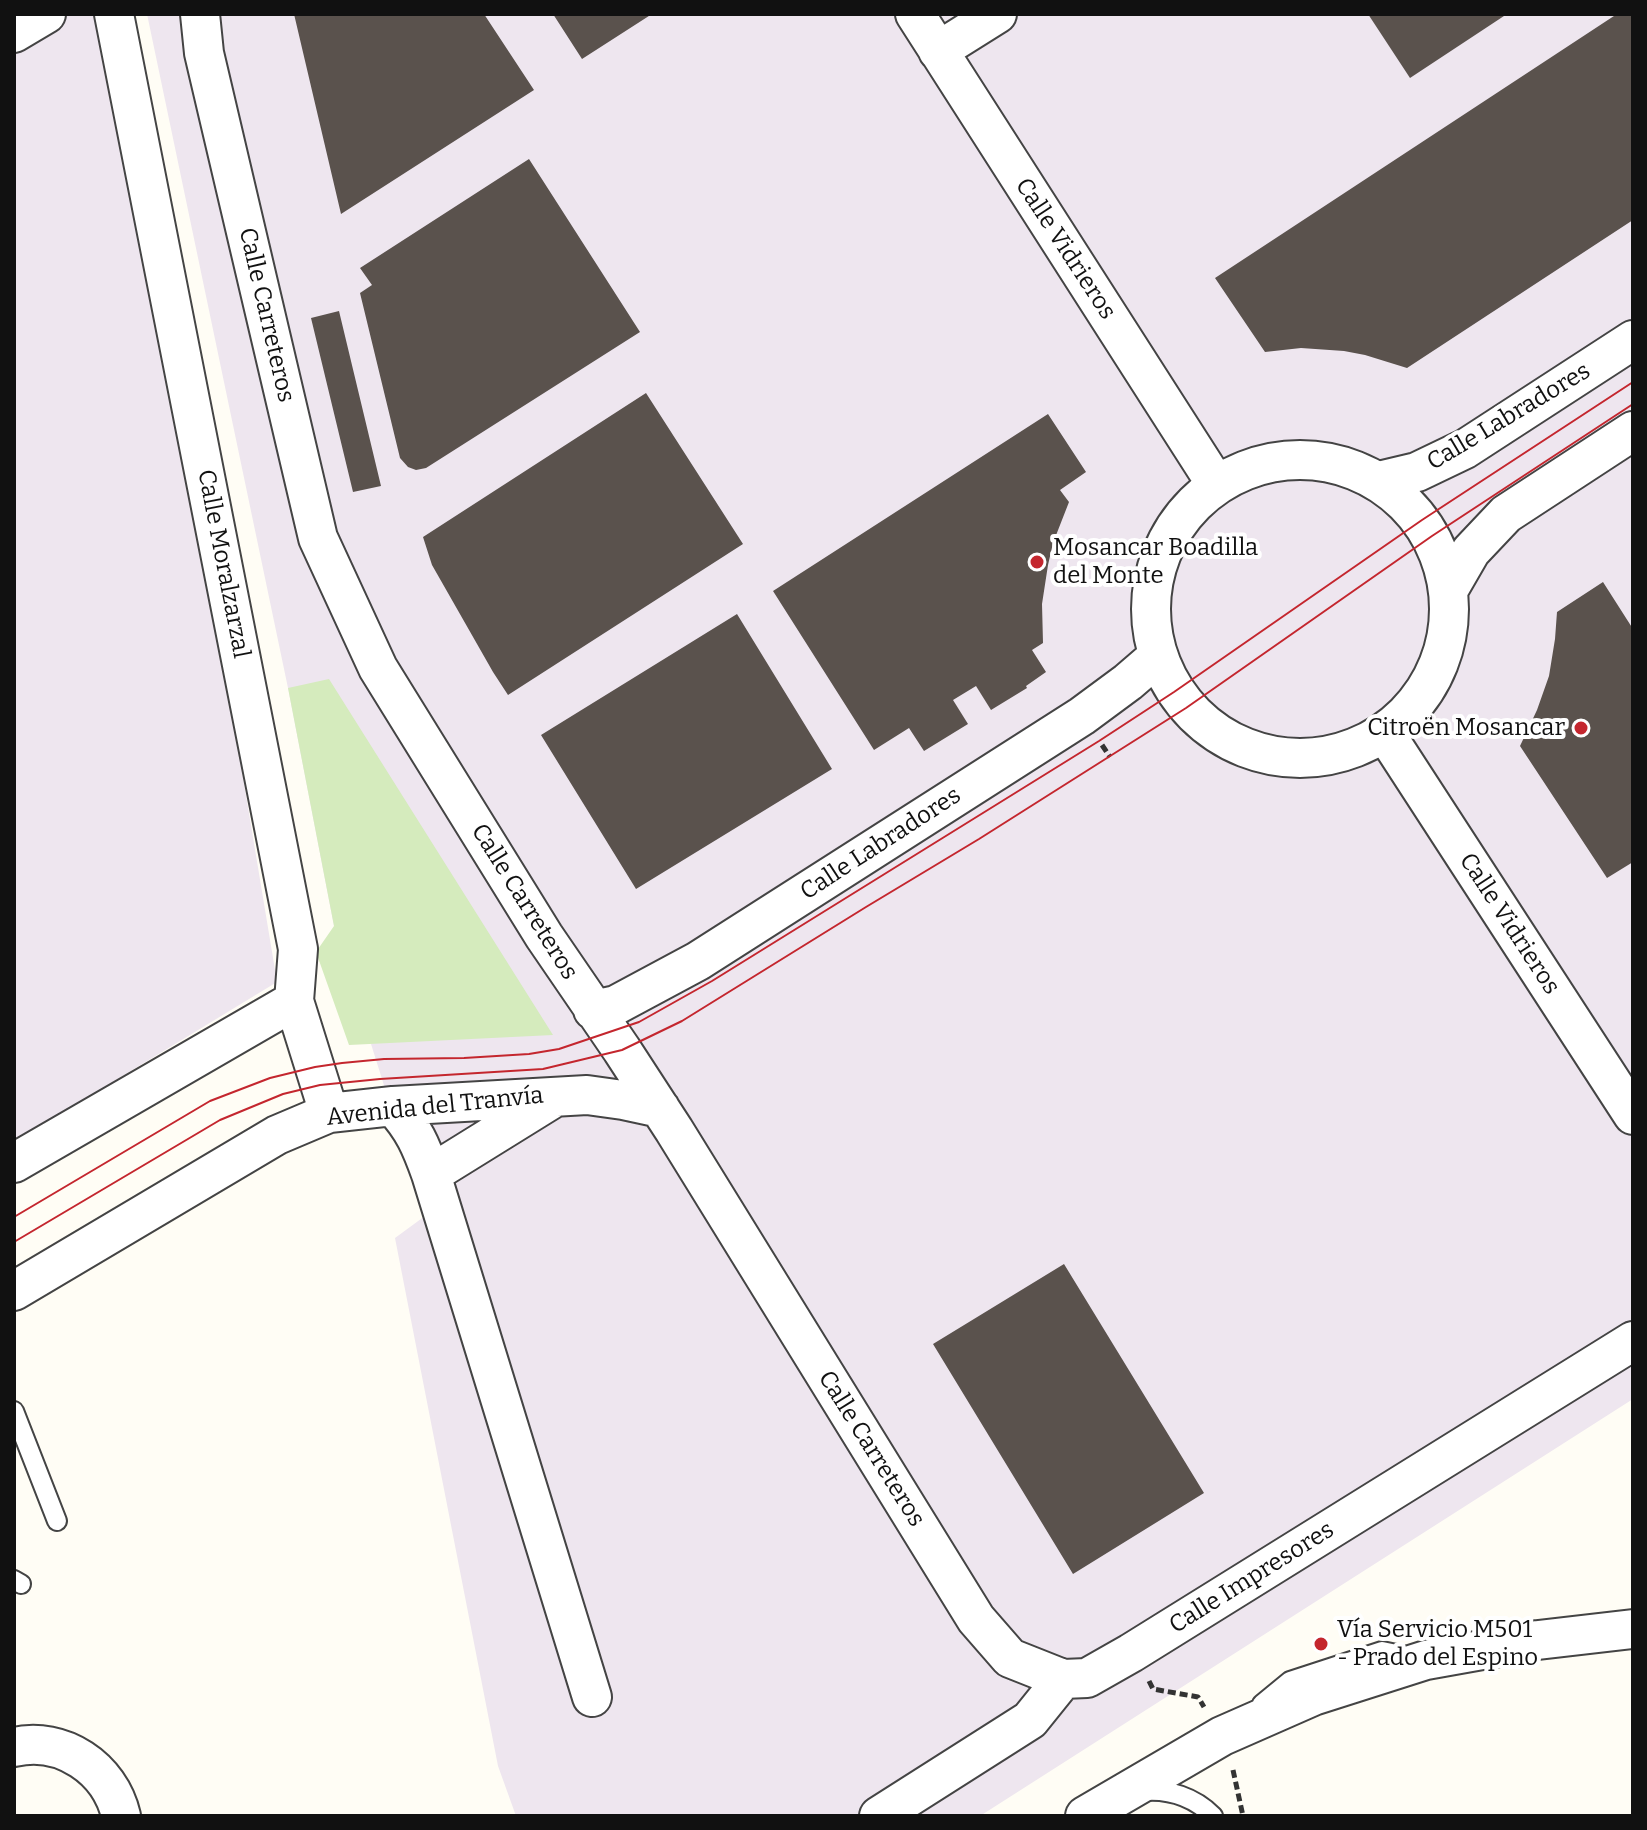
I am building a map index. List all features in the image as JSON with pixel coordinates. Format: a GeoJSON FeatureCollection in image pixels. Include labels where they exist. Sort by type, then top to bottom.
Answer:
{"type":"FeatureCollection","features":[{"type":"Feature","properties":{"kind":"street"},"geometry":{"type":"LineString","coordinates":[[14,33],[46,14]]}},
{"type":"Feature","properties":{"kind":"street","name":"Calle Moralzarzal"},"geometry":{"type":"LineString","coordinates":[[114,14],[298,949],[294,1001],[329,1113]]}},
{"type":"Feature","properties":{"kind":"street","name":"Calle Carreteros"},"geometry":{"type":"LineString","coordinates":[[200,14],[204,53],[318,538],[378,668],[544,936],[660,1108],[976,1619],[1010,1658],[1063,1679]]}},
{"type":"Feature","properties":{"kind":"street","name":"Calle Vidrieros"},"geometry":{"type":"LineString","coordinates":[[915,14],[1216,484]]}},
{"type":"Feature","properties":{"kind":"street"},"geometry":{"type":"LineString","coordinates":[[938,51],[997,14]]}},
{"type":"Feature","properties":{"kind":"street","name":"Calle Labradores"},"geometry":{"type":"LineString","coordinates":[[1379,481],[1417,472],[1465,449],[1633,340]]}},
{"type":"Feature","properties":{"kind":"street"},"geometry":{"type":"LineString","coordinates":[[1449,589],[1471,551],[1506,514],[1633,431]]}},
{"type":"Feature","properties":{"kind":"street"},"geometry":{"type":"LineString","coordinates":[[1326,461],[1379,481],[1422,520],[1444,562],[1449,589],[1447,644],[1424,694],[1385,733],[1335,756],[1280,759],[1228,742],[1186,708],[1174,692],[1157,657],[1150,593],[1171,531],[1216,484],[1269,462],[1326,461]]}},
{"type":"Feature","properties":{"kind":"street","name":"Calle Labradores"},"geometry":{"type":"LineString","coordinates":[[593,1010],[616,1005],[698,961],[1082,716],[1157,657]]}},
{"type":"Feature","properties":{"kind":"street","name":"Calle Vidrieros"},"geometry":{"type":"LineString","coordinates":[[1385,733],[1633,1115]]}},
{"type":"Feature","properties":{"kind":"street"},"geometry":{"type":"LineString","coordinates":[[14,1163],[294,1001]]}},
{"type":"Feature","properties":{"kind":"street"},"geometry":{"type":"LineString","coordinates":[[431,1174],[558,1095]]}},
{"type":"Feature","properties":{"kind":"street","name":"Avenida del Tranvía"},"geometry":{"type":"LineString","coordinates":[[14,1291],[277,1135],[329,1113],[558,1095],[587,1095],[660,1108]]}},
{"type":"Feature","properties":{"kind":"street"},"geometry":{"type":"LineString","coordinates":[[393,1106],[420,1143],[431,1174],[592,1697]]}},
{"type":"Feature","properties":{"kind":"street","name":"Calle Impresores"},"geometry":{"type":"LineString","coordinates":[[1063,1679],[1087,1678],[1131,1653],[1633,1341]]}},
{"type":"Feature","properties":{"kind":"street"},"geometry":{"type":"LineString","coordinates":[[1085,1816],[1222,1736],[1313,1696],[1426,1660],[1538,1640],[1633,1629]]}},
{"type":"Feature","properties":{"kind":"street"},"geometry":{"type":"LineString","coordinates":[[879,1816],[1030,1720],[1063,1679]]}},
{"type":"Feature","properties":{"kind":"street"},"geometry":{"type":"LineString","coordinates":[[18,1741],[59,1748],[87,1761],[108,1784],[121,1816]]}},
{"type":"Feature","properties":{"kind":"lane"},"geometry":{"type":"LineString","coordinates":[[14,1411],[57,1521]]}},
{"type":"Feature","properties":{"kind":"lane"},"geometry":{"type":"LineString","coordinates":[[1123,1793],[1161,1789],[1180,1794],[1213,1816]]}},
{"type":"Feature","properties":{"kind":"shaded area"},"geometry":{"type":"Polygon","coordinates":[[[14,14],[93,14],[206,554],[277,982],[14,1142],[14,14]]]}},
{"type":"Feature","properties":{"kind":"shaded area"},"geometry":{"type":"Polygon","coordinates":[[[147,14],[1633,14],[1633,1399],[980,1816],[516,1816],[498,1766],[395,1238],[425,1216],[334,926],[288,688],[147,14]]]}},
{"type":"Feature","properties":{"kind":"green space"},"geometry":{"type":"Polygon","coordinates":[[[329,679],[553,1035],[349,1045],[316,952],[334,926],[288,688],[329,679]]]}},
{"type":"Feature","properties":{"kind":"building"},"geometry":{"type":"Polygon","coordinates":[[[294,14],[484,14],[534,90],[341,214],[294,14]]]}},
{"type":"Feature","properties":{"kind":"building"},"geometry":{"type":"Polygon","coordinates":[[[553,14],[652,14],[582,59],[553,14]]]}},
{"type":"Feature","properties":{"kind":"building"},"geometry":{"type":"Polygon","coordinates":[[[1368,14],[1507,14],[1410,78],[1368,14]]]}},
{"type":"Feature","properties":{"kind":"building"},"geometry":{"type":"Polygon","coordinates":[[[1617,14],[1633,14],[1633,220],[1407,368],[1344,351],[1301,348],[1265,352],[1215,278],[1617,14]]]}},
{"type":"Feature","properties":{"kind":"building"},"geometry":{"type":"Polygon","coordinates":[[[529,159],[640,332],[426,468],[416,470],[408,467],[400,458],[360,293],[372,285],[360,268],[529,159]]]}},
{"type":"Feature","properties":{"kind":"building"},"geometry":{"type":"Polygon","coordinates":[[[339,311],[381,486],[353,492],[311,318],[339,311]]]}},
{"type":"Feature","properties":{"kind":"building"},"geometry":{"type":"Polygon","coordinates":[[[646,393],[743,544],[508,695],[432,565],[423,537],[646,393]]]}},
{"type":"Feature","properties":{"kind":"building"},"geometry":{"type":"Polygon","coordinates":[[[1048,414],[1086,472],[1060,490],[1069,502],[1048,565],[1042,604],[1043,643],[1032,650],[1046,672],[991,710],[976,686],[953,700],[968,724],[924,751],[909,728],[874,750],[773,591],[1048,414]]]}},
{"type":"Feature","properties":{"kind":"building","name":"Citroën Mosancar"},"geometry":{"type":"Polygon","coordinates":[[[1603,582],[1633,629],[1633,862],[1607,878],[1520,746],[1549,676],[1557,612],[1603,582]]]}},
{"type":"Feature","properties":{"kind":"building"},"geometry":{"type":"Polygon","coordinates":[[[737,614],[832,769],[636,889],[541,735],[737,614]]]}},
{"type":"Feature","properties":{"kind":"building"},"geometry":{"type":"Polygon","coordinates":[[[1064,1264],[1204,1493],[1073,1574],[933,1344],[1064,1264]]]}},
{"type":"Feature","properties":{"kind":"tram line"},"geometry":{"type":"LineString","coordinates":[[14,1217],[210,1101],[270,1078],[315,1067],[384,1059],[529,1054],[559,1049],[639,1022],[712,981],[1099,741],[1422,520],[1633,382]]}},
{"type":"Feature","properties":{"kind":"tram line"},"geometry":{"type":"LineString","coordinates":[[14,1242],[220,1120],[283,1094],[320,1085],[380,1079],[543,1069],[622,1050],[682,1021],[1186,708],[1432,536],[1633,404]]}},
{"type":"Feature","properties":{"kind":"place","name":"Mosancar Boadilla del Monte"},"geometry":{"type":"Point","coordinates":[1037,562]}},
{"type":"Feature","properties":{"kind":"place","name":"Citroën Mosancar"},"geometry":{"type":"Point","coordinates":[1581,728]}},
{"type":"Feature","properties":{"kind":"place","name":"Vía Servicio M501 - Prado del Espino"},"geometry":{"type":"Point","coordinates":[1321,1644]}}]}
